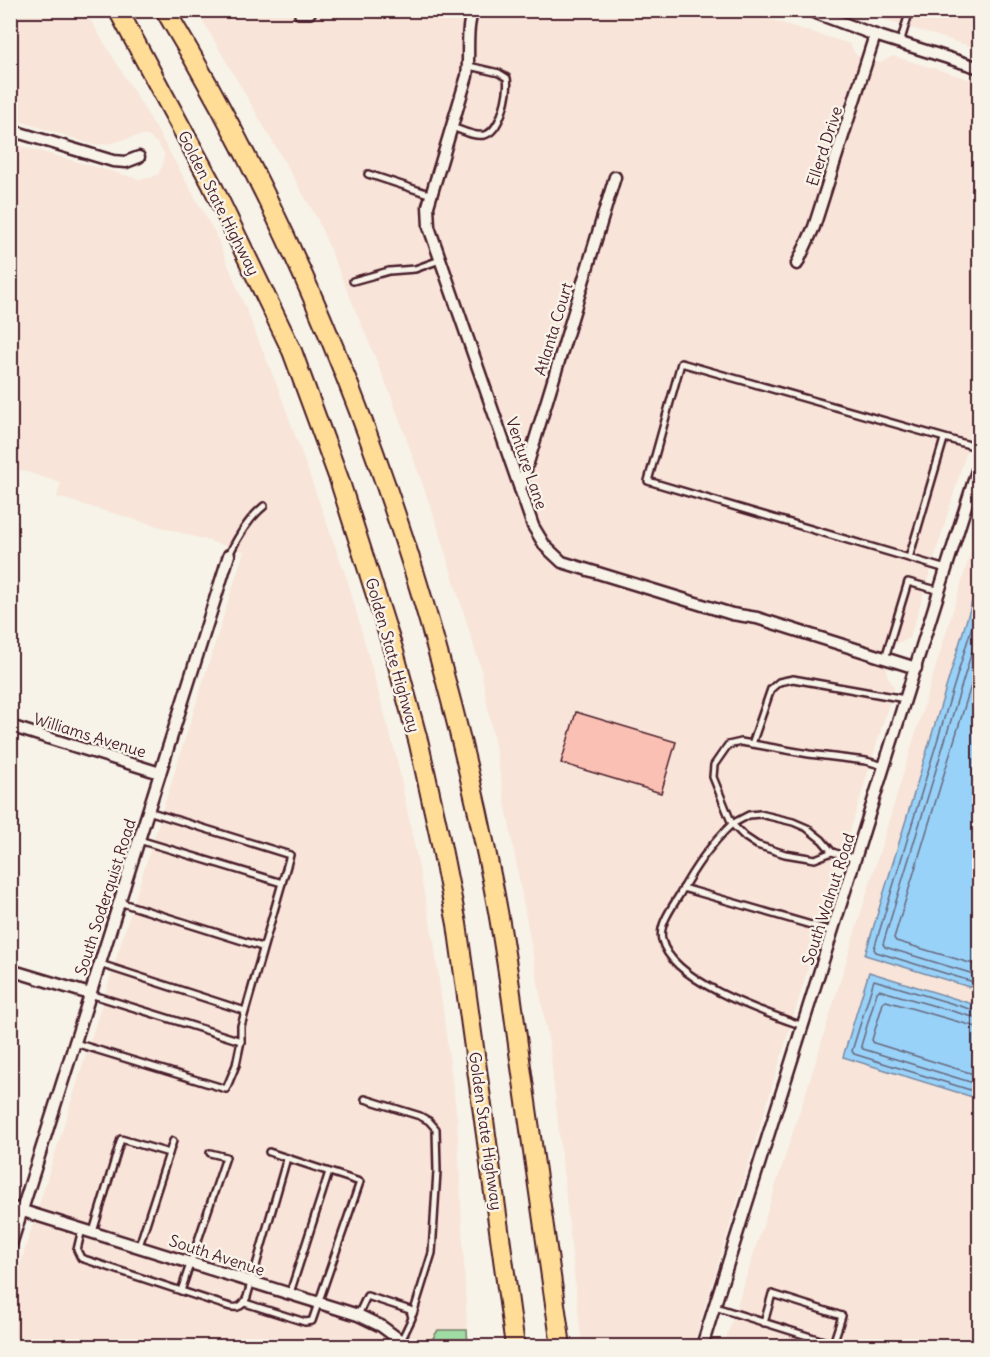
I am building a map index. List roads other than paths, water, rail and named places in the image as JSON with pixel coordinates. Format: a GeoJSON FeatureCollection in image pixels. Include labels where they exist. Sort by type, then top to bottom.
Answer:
{"type":"FeatureCollection","features":[{"type":"Feature","properties":{"kind":"highway","name":"Golden State Highway"},"geometry":{"type":"LineString","coordinates":[[118,10],[211,183],[292,351],[339,479],[395,655],[419,744],[457,924],[514,1347]]}},
{"type":"Feature","properties":{"kind":"highway"},"geometry":{"type":"LineString","coordinates":[[165,10],[267,199],[326,328],[377,460],[422,594],[454,708],[490,869],[506,962],[561,1347]]}},
{"type":"Feature","properties":{"kind":"street","name":"Venture Lane"},"geometry":{"type":"LineString","coordinates":[[473,10],[468,33],[469,66],[428,206],[429,227],[533,526],[545,546],[562,562],[732,614],[757,618],[916,668]]}},
{"type":"Feature","properties":{"kind":"street"},"geometry":{"type":"LineString","coordinates":[[807,10],[875,35],[980,68]]}},
{"type":"Feature","properties":{"kind":"street","name":"Ellerd Drive"},"geometry":{"type":"LineString","coordinates":[[797,264],[814,227],[875,35]]}},
{"type":"Feature","properties":{"kind":"street"},"geometry":{"type":"LineString","coordinates":[[10,129],[109,160],[126,162],[139,157]]}},
{"type":"Feature","properties":{"kind":"street","name":"Atlanta Court"},"geometry":{"type":"LineString","coordinates":[[520,489],[615,177]]}},
{"type":"Feature","properties":{"kind":"street","name":"South Walnut Road"},"geometry":{"type":"LineString","coordinates":[[702,1347],[980,461]]}},
{"type":"Feature","properties":{"kind":"street","name":"South Soderquist Road"},"geometry":{"type":"LineString","coordinates":[[10,1248],[229,555]]}},
{"type":"Feature","properties":{"kind":"street","name":"Williams Avenue"},"geometry":{"type":"LineString","coordinates":[[10,726],[160,773]]}},
{"type":"Feature","properties":{"kind":"street"},"geometry":{"type":"LineString","coordinates":[[10,970],[90,994]]}},
{"type":"Feature","properties":{"kind":"street","name":"South Avenue"},"geometry":{"type":"LineString","coordinates":[[10,1207],[358,1315],[374,1322],[404,1344]]}},
{"type":"Feature","properties":{"kind":"lane"},"geometry":{"type":"LineString","coordinates":[[298,15],[311,15],[314,10]]}},
{"type":"Feature","properties":{"kind":"lane"},"geometry":{"type":"LineString","coordinates":[[900,43],[909,11]]}},
{"type":"Feature","properties":{"kind":"lane"},"geometry":{"type":"LineString","coordinates":[[452,126],[477,135],[486,135],[499,123],[509,87],[507,78],[500,73],[469,66]]}},
{"type":"Feature","properties":{"kind":"lane"},"geometry":{"type":"LineString","coordinates":[[368,174],[432,195]]}},
{"type":"Feature","properties":{"kind":"lane"},"geometry":{"type":"LineString","coordinates":[[353,281],[389,271],[415,269],[440,260]]}},
{"type":"Feature","properties":{"kind":"lane"},"geometry":{"type":"LineString","coordinates":[[946,568],[648,481],[681,363],[980,448]]}},
{"type":"Feature","properties":{"kind":"lane"},"geometry":{"type":"LineString","coordinates":[[909,558],[944,439]]}},
{"type":"Feature","properties":{"kind":"lane"},"geometry":{"type":"LineString","coordinates":[[229,555],[243,529],[254,514],[264,506]]}},
{"type":"Feature","properties":{"kind":"lane"},"geometry":{"type":"LineString","coordinates":[[885,658],[908,582],[940,591]]}},
{"type":"Feature","properties":{"kind":"lane"},"geometry":{"type":"LineString","coordinates":[[752,744],[771,689],[779,682],[793,679],[906,700]]}},
{"type":"Feature","properties":{"kind":"lane"},"geometry":{"type":"LineString","coordinates":[[832,852],[815,859],[785,854],[757,845],[745,837],[732,824],[713,777],[714,765],[728,745],[741,742],[866,761],[885,766]]}},
{"type":"Feature","properties":{"kind":"lane"},"geometry":{"type":"LineString","coordinates":[[75,1043],[225,1089],[236,1065],[241,1041],[241,1026],[290,855],[148,811]]}},
{"type":"Feature","properties":{"kind":"lane"},"geometry":{"type":"LineString","coordinates":[[803,1026],[740,1003],[681,969],[668,953],[661,939],[663,924],[692,872],[722,833],[748,815],[760,814],[793,822],[807,828],[832,852],[856,859]]}},
{"type":"Feature","properties":{"kind":"lane"},"geometry":{"type":"LineString","coordinates":[[139,840],[282,884]]}},
{"type":"Feature","properties":{"kind":"lane"},"geometry":{"type":"LineString","coordinates":[[683,888],[833,931]]}},
{"type":"Feature","properties":{"kind":"lane"},"geometry":{"type":"LineString","coordinates":[[119,902],[262,947]]}},
{"type":"Feature","properties":{"kind":"lane"},"geometry":{"type":"LineString","coordinates":[[100,964],[245,1011]]}},
{"type":"Feature","properties":{"kind":"lane"},"geometry":{"type":"LineString","coordinates":[[90,994],[241,1041]]}},
{"type":"Feature","properties":{"kind":"lane"},"geometry":{"type":"LineString","coordinates":[[365,1099],[420,1116],[436,1129],[437,1171],[432,1253],[404,1344]]}},
{"type":"Feature","properties":{"kind":"lane"},"geometry":{"type":"LineString","coordinates":[[169,1153],[121,1139],[88,1231],[77,1250],[81,1258],[231,1308],[238,1308],[245,1303],[287,1158]]}},
{"type":"Feature","properties":{"kind":"lane"},"geometry":{"type":"LineString","coordinates":[[138,1246],[173,1141]]}},
{"type":"Feature","properties":{"kind":"lane"},"geometry":{"type":"LineString","coordinates":[[245,1303],[305,1322],[312,1320],[320,1303],[360,1182],[269,1152]]}},
{"type":"Feature","properties":{"kind":"lane"},"geometry":{"type":"LineString","coordinates":[[181,1292],[226,1157],[210,1153]]}},
{"type":"Feature","properties":{"kind":"lane"},"geometry":{"type":"LineString","coordinates":[[290,1294],[329,1172]]}},
{"type":"Feature","properties":{"kind":"lane"},"geometry":{"type":"LineString","coordinates":[[715,1308],[764,1323],[833,1344],[842,1316],[772,1294],[764,1323]]}},
{"type":"Feature","properties":{"kind":"lane"},"geometry":{"type":"LineString","coordinates":[[358,1315],[367,1296],[407,1308],[413,1314]]}},
{"type":"Feature","properties":{"kind":"water"},"geometry":{"type":"Polygon","coordinates":[[[979,579],[979,990],[865,955],[979,579]]]}},
{"type":"Feature","properties":{"kind":"water"},"geometry":{"type":"Polygon","coordinates":[[[869,972],[979,1006],[979,1099],[843,1057],[869,972]]]}}]}
